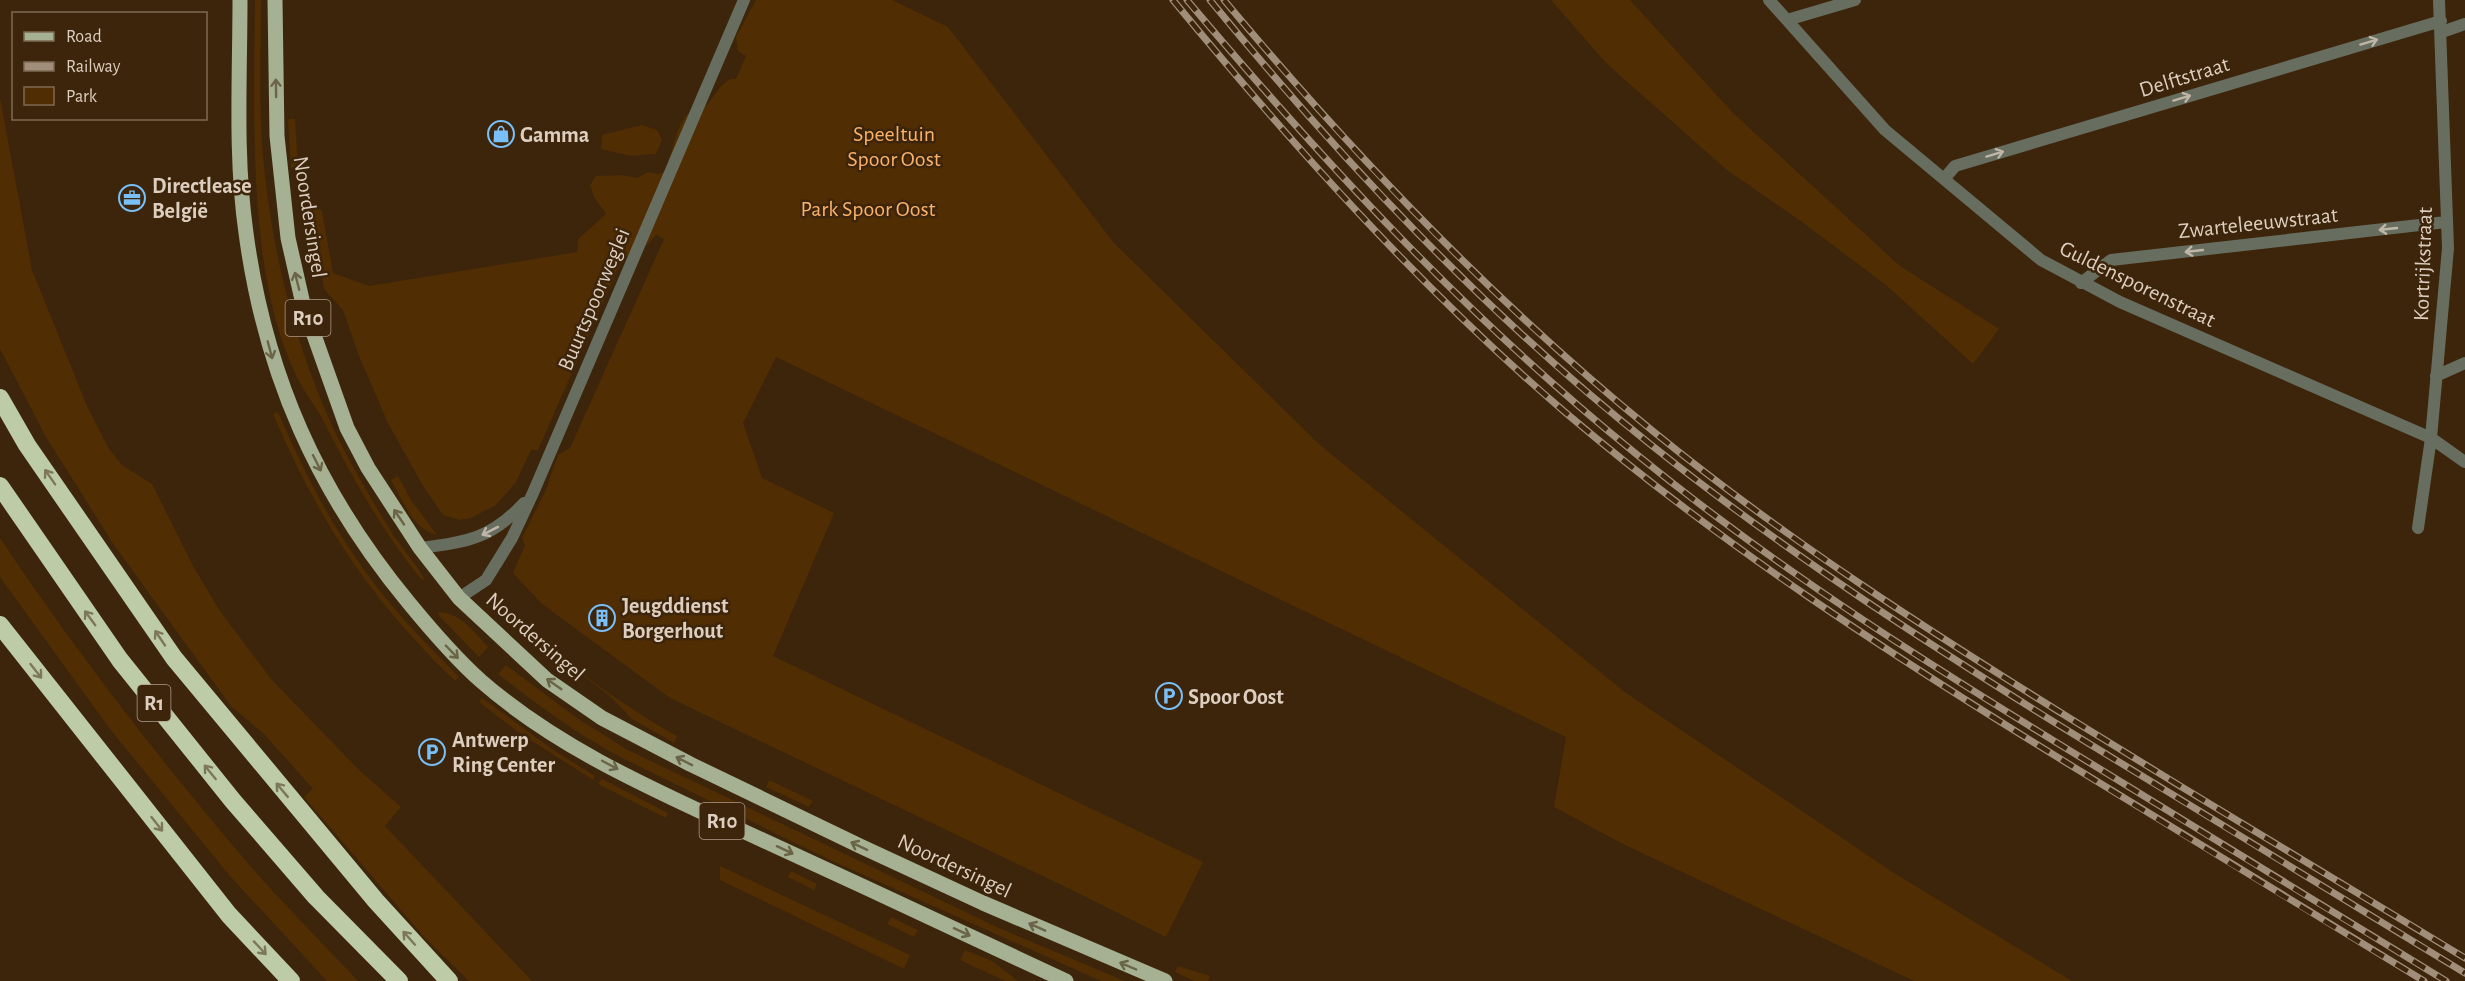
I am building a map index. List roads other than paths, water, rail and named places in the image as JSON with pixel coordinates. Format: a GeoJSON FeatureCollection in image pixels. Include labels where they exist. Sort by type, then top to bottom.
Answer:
{"type":"FeatureCollection","features":[{"type":"Feature","properties":{"kind":"highway"},"geometry":{"type":"LineString","coordinates":[[0,398],[27,445],[174,658],[376,901],[448,981]]}},
{"type":"Feature","properties":{"kind":"highway","name":"R1"},"geometry":{"type":"LineString","coordinates":[[0,486],[120,660],[233,801],[316,897],[399,981]]}},
{"type":"Feature","properties":{"kind":"highway"},"geometry":{"type":"LineString","coordinates":[[0,625],[229,915],[291,981]]}},
{"type":"Feature","properties":{"kind":"main road","name":"R10"},"geometry":{"type":"LineString","coordinates":[[240,0],[241,186],[251,266],[272,358],[291,410],[342,511],[370,553],[433,632],[482,682],[564,742],[675,800],[1066,981]]}},
{"type":"Feature","properties":{"kind":"main road","name":"Noordersingel"},"geometry":{"type":"LineString","coordinates":[[275,0],[277,136],[288,238],[303,304],[347,428],[382,492],[420,548],[459,598],[547,680],[602,718],[690,764],[860,846],[983,903],[1165,981]]}},
{"type":"Feature","properties":{"kind":"street","name":"Buurtspoorweglei"},"geometry":{"type":"LineString","coordinates":[[459,598],[486,580],[512,538],[744,0]]}},
{"type":"Feature","properties":{"kind":"street","name":"Guldensporenstraat"},"geometry":{"type":"LineString","coordinates":[[1769,0],[1885,130],[2041,260],[2081,283],[2431,438],[2465,462]]}},
{"type":"Feature","properties":{"kind":"street"},"geometry":{"type":"LineString","coordinates":[[1787,20],[1855,0]]}},
{"type":"Feature","properties":{"kind":"street","name":"Kortrijkstraat"},"geometry":{"type":"LineString","coordinates":[[2418,528],[2431,438],[2448,248],[2439,0]]}},
{"type":"Feature","properties":{"kind":"street","name":"Delftstraat"},"geometry":{"type":"LineString","coordinates":[[1944,179],[1955,166],[2441,26],[2465,24]]}},
{"type":"Feature","properties":{"kind":"street","name":"Zwarteleeuwstraat"},"geometry":{"type":"LineString","coordinates":[[2081,283],[2111,260],[2446,222]]}},
{"type":"Feature","properties":{"kind":"street"},"geometry":{"type":"LineString","coordinates":[[2436,376],[2465,363]]}},
{"type":"Feature","properties":{"kind":"street"},"geometry":{"type":"LineString","coordinates":[[420,548],[467,541],[495,530],[509,520],[533,493]]}},
{"type":"Feature","properties":{"kind":"railway"},"geometry":{"type":"LineString","coordinates":[[1173,0],[1312,163],[1410,267],[1512,366],[1625,462],[1747,554],[1937,682],[2424,981]]}},
{"type":"Feature","properties":{"kind":"railway"},"geometry":{"type":"LineString","coordinates":[[1187,0],[1292,122],[1456,293],[1573,401],[1690,496],[1802,578],[1918,655],[2035,730],[2446,981]]}},
{"type":"Feature","properties":{"kind":"railway"},"geometry":{"type":"LineString","coordinates":[[1210,0],[1311,119],[1418,234],[1531,342],[1650,444],[1810,563],[1975,673],[2465,973]]}},
{"type":"Feature","properties":{"kind":"railway"},"geometry":{"type":"LineString","coordinates":[[1224,0],[1324,116],[1429,227],[1483,280],[1596,383],[1705,472],[1756,511],[1862,585],[1969,655],[2127,754],[2465,958]]}},
{"type":"Feature","properties":{"kind":"place","name":"Gamma"},"geometry":{"type":"Point","coordinates":[501,134]}},
{"type":"Feature","properties":{"kind":"place","name":"Directlease België"},"geometry":{"type":"Point","coordinates":[132,198]}},
{"type":"Feature","properties":{"kind":"place","name":"Jeugddienst Borgerhout"},"geometry":{"type":"Point","coordinates":[602,618]}},
{"type":"Feature","properties":{"kind":"place","name":"Spoor Oost"},"geometry":{"type":"Point","coordinates":[1169,696]}},
{"type":"Feature","properties":{"kind":"place","name":"Antwerp Ring Center"},"geometry":{"type":"Point","coordinates":[432,752]}},
{"type":"Feature","properties":{"kind":"park label","name":"Speeltuin Spoor Oost"},"geometry":{"type":"Point","coordinates":[894,146]}},
{"type":"Feature","properties":{"kind":"park label","name":"Park Spoor Oost"},"geometry":{"type":"Point","coordinates":[868,208]}}]}
